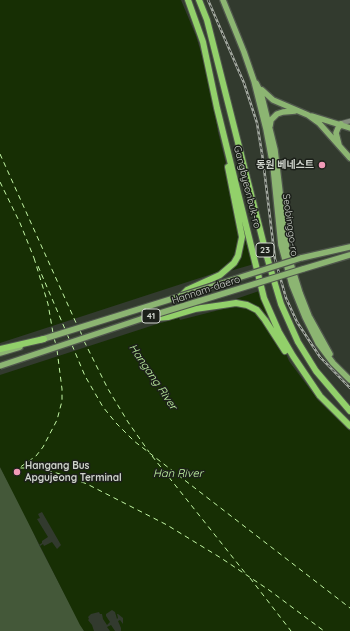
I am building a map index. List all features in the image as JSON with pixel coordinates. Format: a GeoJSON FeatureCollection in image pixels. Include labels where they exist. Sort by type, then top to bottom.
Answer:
{"type":"FeatureCollection","features":[{"type":"Feature","properties":{"kind":"highway","name":"Gangbyeonbuk-ro"},"geometry":{"type":"LineString","coordinates":[[188,0],[202,42],[264,298],[279,332],[293,356],[320,396],[350,426]]}},
{"type":"Feature","properties":{"kind":"highway","name":"Gangbyeonbuk-ro"},"geometry":{"type":"LineString","coordinates":[[199,0],[207,20],[266,257],[281,304],[298,342],[316,370],[350,411]]}},
{"type":"Feature","properties":{"kind":"highway"},"geometry":{"type":"LineString","coordinates":[[181,296],[186,290],[220,275],[229,268],[238,256],[241,244],[241,230],[217,108]]}},
{"type":"Feature","properties":{"kind":"highway"},"geometry":{"type":"LineString","coordinates":[[141,319],[168,317],[195,309],[236,303],[247,305],[257,310],[291,359],[320,396]]}},
{"type":"Feature","properties":{"kind":"highway"},"geometry":{"type":"LineString","coordinates":[[0,349],[44,339]]}},
{"type":"Feature","properties":{"kind":"main road","name":"Seobinggo-ro"},"geometry":{"type":"LineString","coordinates":[[223,0],[254,81],[266,129],[272,159],[282,245],[292,285],[305,317],[318,343],[333,363],[350,380]]}},
{"type":"Feature","properties":{"kind":"main road","name":"Seobinggo-ro"},"geometry":{"type":"LineString","coordinates":[[254,81],[261,93],[278,165],[283,222],[288,251],[300,293],[309,316],[328,350],[350,380]]}},
{"type":"Feature","properties":{"kind":"main road"},"geometry":{"type":"LineString","coordinates":[[254,81],[266,95],[273,100],[308,115],[343,123],[350,128]]}},
{"type":"Feature","properties":{"kind":"main road"},"geometry":{"type":"LineString","coordinates":[[270,131],[271,120],[275,115],[283,112],[297,111]]}},
{"type":"Feature","properties":{"kind":"main road"},"geometry":{"type":"LineString","coordinates":[[308,115],[318,123],[350,158]]}},
{"type":"Feature","properties":{"kind":"main road"},"geometry":{"type":"LineString","coordinates":[[340,148],[336,133],[343,123]]}},
{"type":"Feature","properties":{"kind":"main road"},"geometry":{"type":"LineString","coordinates":[[340,148],[337,136],[338,132],[343,128],[350,128]]}},
{"type":"Feature","properties":{"kind":"main road","name":"Hannam-daero"},"geometry":{"type":"LineString","coordinates":[[0,353],[301,258],[350,247]]}},
{"type":"Feature","properties":{"kind":"main road","name":"Hannam-daero"},"geometry":{"type":"LineString","coordinates":[[0,366],[141,319],[350,255]]}},
{"type":"Feature","properties":{"kind":"shaded area"},"geometry":{"type":"Polygon","coordinates":[[[0,467],[22,508],[39,545],[84,631],[0,631],[0,467]]]}},
{"type":"Feature","properties":{"kind":"water","name":"Han River"},"geometry":{"type":"Polygon","coordinates":[[[0,0],[181,0],[196,36],[204,62],[212,95],[218,132],[245,239],[260,290],[289,361],[318,400],[350,431],[350,631],[84,631],[80,625],[0,467],[0,0]]]}},
{"type":"Feature","properties":{"kind":"pier"},"geometry":{"type":"Polygon","coordinates":[[[254,264],[262,290],[227,302],[227,308],[180,320],[179,318],[157,324],[0,375],[0,343],[215,273],[216,275],[254,264]]]}},
{"type":"Feature","properties":{"kind":"pier"},"geometry":{"type":"Polygon","coordinates":[[[42,512],[61,545],[57,549],[52,542],[44,546],[43,544],[40,546],[39,545],[48,537],[37,519],[40,518],[38,514],[42,512]]]}},
{"type":"Feature","properties":{"kind":"pier"},"geometry":{"type":"Polygon","coordinates":[[[112,610],[115,612],[117,619],[117,614],[123,618],[123,624],[120,620],[118,621],[121,631],[115,631],[111,625],[107,627],[110,631],[94,631],[88,617],[91,614],[99,612],[102,614],[107,625],[110,622],[106,614],[112,610]]]}},
{"type":"Feature","properties":{"kind":"ferry route"},"geometry":{"type":"LineString","coordinates":[[0,154],[77,325]]}},
{"type":"Feature","properties":{"kind":"ferry route"},"geometry":{"type":"LineString","coordinates":[[0,182],[20,223],[34,258]]}},
{"type":"Feature","properties":{"kind":"ferry route"},"geometry":{"type":"LineString","coordinates":[[34,258],[48,304],[53,333]]}},
{"type":"Feature","properties":{"kind":"ferry route"},"geometry":{"type":"LineString","coordinates":[[38,266],[65,329]]}},
{"type":"Feature","properties":{"kind":"ferry route"},"geometry":{"type":"LineString","coordinates":[[80,330],[82,336]]}},
{"type":"Feature","properties":{"kind":"ferry route"},"geometry":{"type":"LineString","coordinates":[[67,334],[70,341]]}},
{"type":"Feature","properties":{"kind":"ferry route"},"geometry":{"type":"LineString","coordinates":[[54,338],[56,345]]}},
{"type":"Feature","properties":{"kind":"ferry route"},"geometry":{"type":"LineString","coordinates":[[84,341],[108,389],[128,422],[149,452]]}},
{"type":"Feature","properties":{"kind":"ferry route"},"geometry":{"type":"LineString","coordinates":[[72,345],[85,376],[103,407],[134,441],[350,608]]}},
{"type":"Feature","properties":{"kind":"ferry route"},"geometry":{"type":"LineString","coordinates":[[57,350],[62,389],[62,401],[57,420],[43,447],[36,456],[19,468],[39,468],[87,484],[167,525],[269,590],[324,631]]}},
{"type":"Feature","properties":{"kind":"ferry route"},"geometry":{"type":"LineString","coordinates":[[152,456],[246,574]]}},
{"type":"Feature","properties":{"kind":"ferry route"},"geometry":{"type":"LineString","coordinates":[[250,578],[291,631]]}},
{"type":"Feature","properties":{"kind":"railway"},"geometry":{"type":"LineString","coordinates":[[208,0],[244,83],[257,123],[275,259],[286,298],[297,322],[320,357],[350,388]]}},
{"type":"Feature","properties":{"kind":"place","name":"동원 베네스트"},"geometry":{"type":"Point","coordinates":[322,165]}},
{"type":"Feature","properties":{"kind":"place","name":"Hangang Bus Apgujeong Terminal"},"geometry":{"type":"Point","coordinates":[17,472]}},
{"type":"Feature","properties":{"kind":"water label","name":"Hangang River"},"geometry":{"type":"Point","coordinates":[153,377]}}]}
